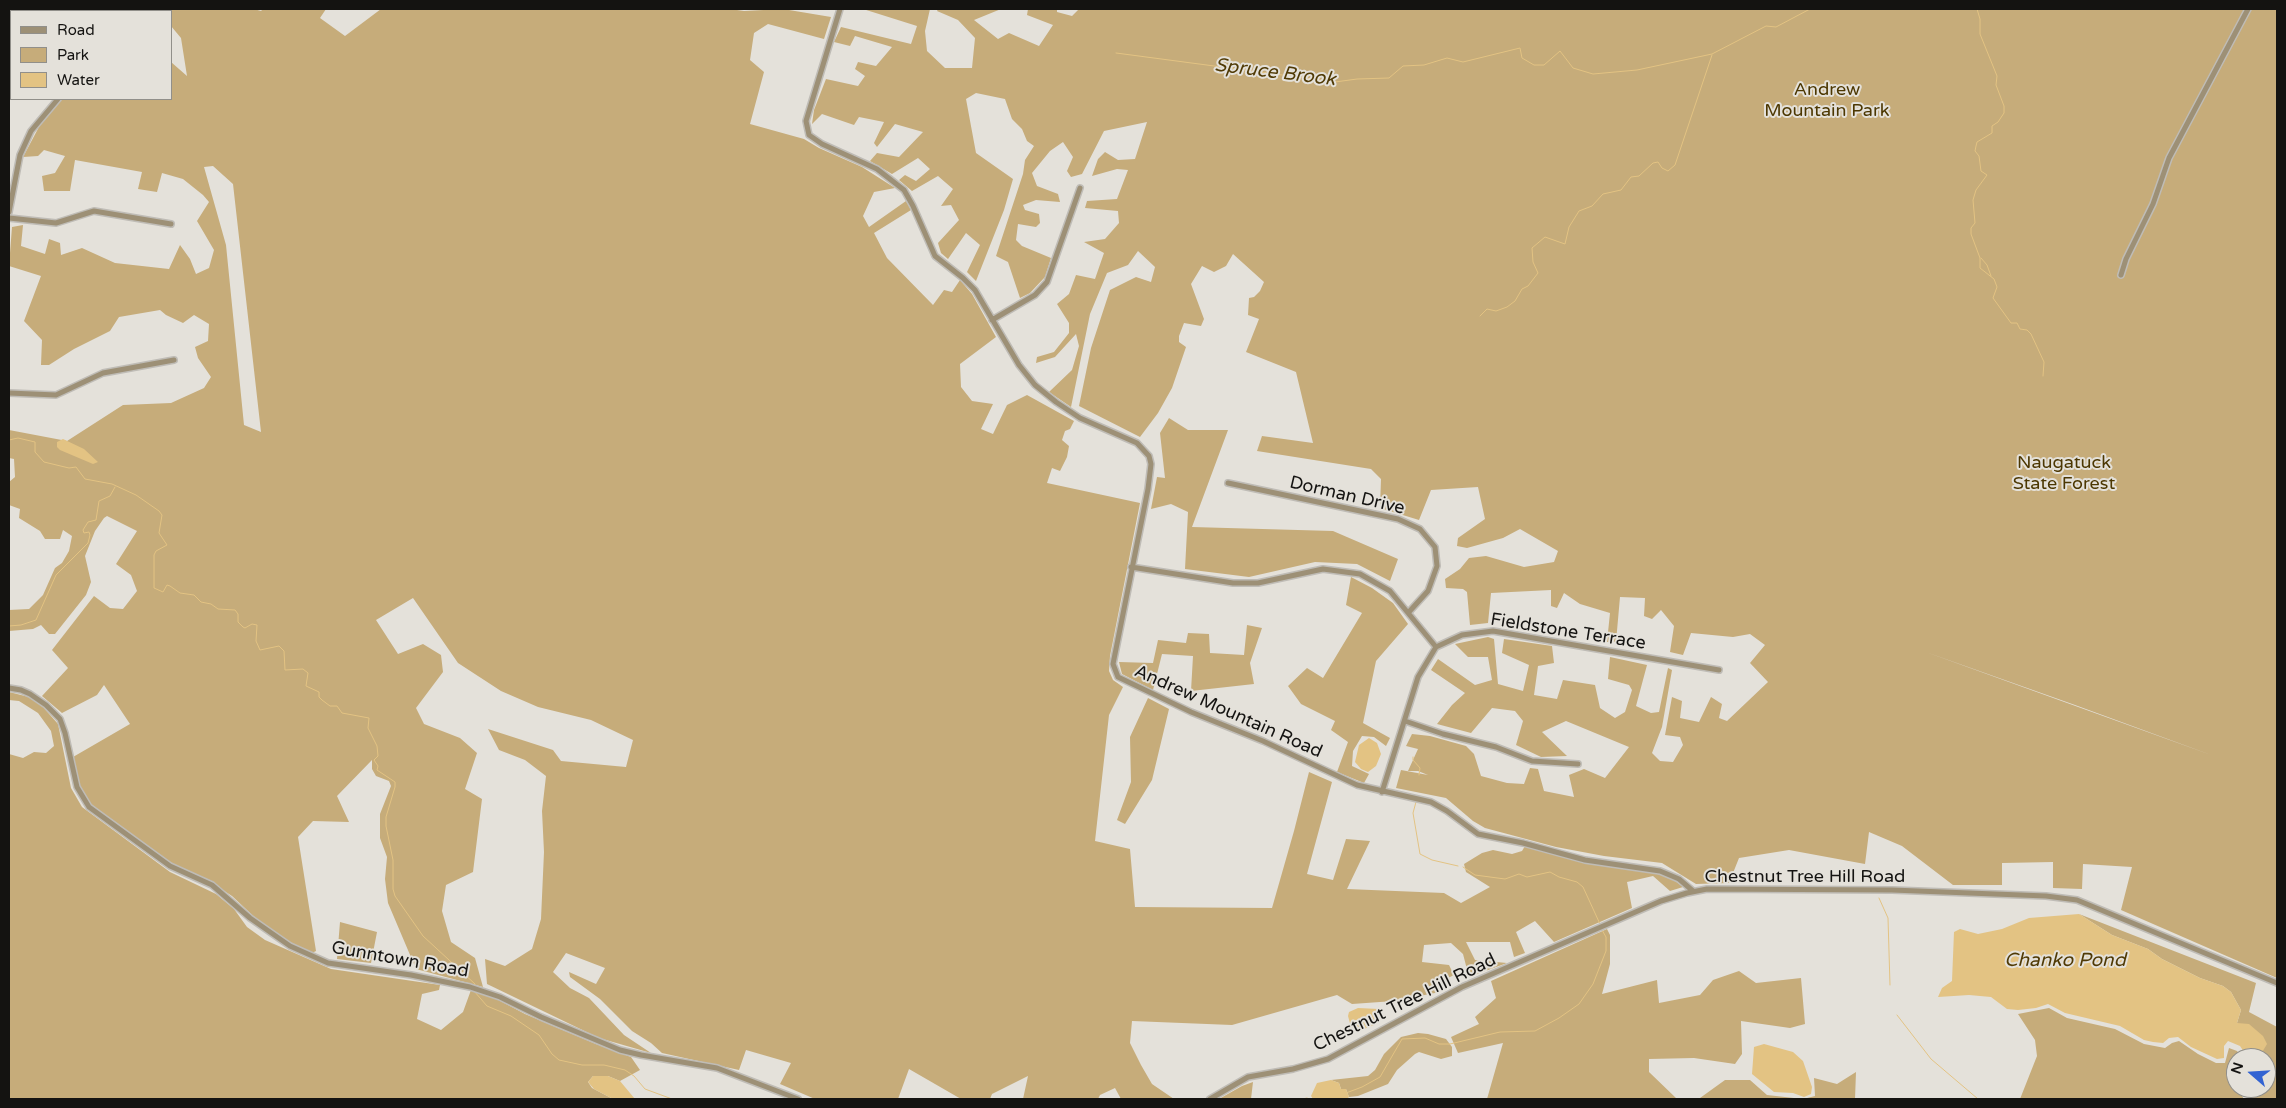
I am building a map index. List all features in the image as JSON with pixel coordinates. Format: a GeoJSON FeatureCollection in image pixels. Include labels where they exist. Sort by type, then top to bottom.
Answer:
{"type":"FeatureCollection","features":[{"type":"Feature","properties":{"kind":"street","name":"Andrew Mountain Road"},"geometry":{"type":"LineString","coordinates":[[840,9],[808,114],[806,125],[808,132],[816,140],[871,166],[900,186],[911,201],[935,256],[968,282],[1019,366],[1040,390],[1073,413],[1137,444],[1147,452],[1151,464],[1149,479],[1113,664],[1118,677],[1191,712],[1263,742],[1352,783],[1382,792],[1431,802],[1447,811],[1471,831],[1482,836],[1523,843],[1586,860],[1660,871],[1679,878],[1692,891]]}},
{"type":"Feature","properties":{"kind":"street"},"geometry":{"type":"LineString","coordinates":[[2121,275],[2126,259],[2153,204],[2174,148],[2248,9]]}},
{"type":"Feature","properties":{"kind":"street"},"geometry":{"type":"LineString","coordinates":[[9,212],[20,155],[31,131],[57,100]]}},
{"type":"Feature","properties":{"kind":"street"},"geometry":{"type":"LineString","coordinates":[[992,320],[1035,295],[1047,282],[1080,188]]}},
{"type":"Feature","properties":{"kind":"street"},"geometry":{"type":"LineString","coordinates":[[9,218],[56,223],[94,211],[171,224]]}},
{"type":"Feature","properties":{"kind":"street"},"geometry":{"type":"LineString","coordinates":[[9,392],[56,395],[103,373],[174,360]]}},
{"type":"Feature","properties":{"kind":"street","name":"Dorman Drive"},"geometry":{"type":"LineString","coordinates":[[1228,483],[1398,520],[1420,529],[1435,547],[1437,566],[1428,591],[1408,613]]}},
{"type":"Feature","properties":{"kind":"street"},"geometry":{"type":"LineString","coordinates":[[1131,567],[1233,583],[1258,583],[1323,569],[1360,574],[1390,591],[1436,647],[1418,677],[1382,792]]}},
{"type":"Feature","properties":{"kind":"street","name":"Fieldstone Terrace"},"geometry":{"type":"LineString","coordinates":[[1436,647],[1462,635],[1493,631],[1719,670]]}},
{"type":"Feature","properties":{"kind":"street","name":"Gunntown Road"},"geometry":{"type":"LineString","coordinates":[[9,688],[30,694],[46,705],[60,719],[65,732],[78,792],[89,807],[170,866],[212,885],[250,918],[290,946],[328,963],[411,975],[480,990],[620,1050],[717,1068],[798,1099]]}},
{"type":"Feature","properties":{"kind":"street"},"geometry":{"type":"LineString","coordinates":[[1405,722],[1443,734],[1496,747],[1532,761],[1578,764]]}},
{"type":"Feature","properties":{"kind":"street","name":"Chestnut Tree Hill Road"},"geometry":{"type":"LineString","coordinates":[[1210,1099],[1248,1078],[1294,1069],[1328,1059],[1462,987],[1661,901],[1692,891],[1732,888],[1877,889],[2046,896],[2077,900],[2277,984]]}},
{"type":"Feature","properties":{"kind":"green space"},"geometry":{"type":"Polygon","coordinates":[[[9,9],[80,9],[10,10],[9,66],[9,9]]]}},
{"type":"Feature","properties":{"kind":"green space"},"geometry":{"type":"Polygon","coordinates":[[[161,9],[254,9],[261,11],[263,9],[326,9],[320,18],[345,36],[381,9],[730,9],[744,11],[783,9],[831,17],[824,39],[768,24],[754,33],[750,60],[764,72],[750,124],[804,139],[819,148],[862,167],[895,188],[874,192],[863,216],[869,227],[906,201],[911,210],[874,233],[887,258],[933,305],[944,290],[952,292],[960,280],[972,294],[996,337],[960,364],[961,387],[972,401],[993,404],[981,429],[993,434],[1007,405],[1027,395],[1074,421],[1070,429],[1065,431],[1062,440],[1069,446],[1067,457],[1060,471],[1052,468],[1047,483],[1140,503],[1110,656],[1109,671],[1113,680],[1123,687],[1109,715],[1095,841],[1130,849],[1135,907],[1272,908],[1309,772],[1332,782],[1307,874],[1333,880],[1346,839],[1370,841],[1347,889],[1444,893],[1461,903],[1490,887],[1466,872],[1464,864],[1482,853],[1493,850],[1512,854],[1522,851],[1525,846],[1604,866],[1637,869],[1670,877],[1683,887],[1670,891],[1653,876],[1627,882],[1632,908],[1554,942],[1535,921],[1516,932],[1525,953],[1514,957],[1510,942],[1466,942],[1475,960],[1507,963],[1469,977],[1463,954],[1451,943],[1424,945],[1422,962],[1449,965],[1454,975],[1438,983],[1440,992],[1394,1001],[1352,1004],[1337,995],[1232,1025],[1132,1021],[1130,1043],[1141,1065],[1152,1084],[1174,1099],[1121,1099],[1115,1088],[1100,1095],[1098,1099],[1023,1099],[1028,1076],[992,1094],[990,1099],[961,1099],[909,1069],[898,1099],[815,1099],[780,1084],[791,1063],[746,1050],[739,1070],[662,1053],[651,1043],[632,1031],[600,999],[570,977],[569,972],[596,984],[605,968],[566,953],[553,972],[570,988],[589,998],[624,1035],[651,1053],[599,1038],[487,984],[485,959],[505,966],[532,949],[541,919],[544,852],[542,811],[546,776],[525,760],[499,750],[488,729],[553,750],[561,761],[626,767],[633,740],[591,720],[538,707],[501,691],[458,663],[413,598],[376,620],[398,654],[423,644],[441,655],[443,672],[416,708],[424,724],[460,738],[477,753],[465,789],[482,799],[473,872],[446,885],[442,911],[451,942],[475,958],[483,987],[416,969],[388,903],[385,879],[387,857],[380,838],[380,814],[391,786],[389,781],[376,776],[372,769],[372,760],[337,796],[349,822],[313,821],[298,837],[316,951],[312,953],[294,945],[264,926],[232,896],[163,858],[88,802],[81,792],[73,757],[130,724],[104,685],[97,695],[62,713],[42,696],[68,668],[52,650],[94,596],[110,608],[123,609],[137,591],[131,575],[116,564],[137,531],[107,516],[104,518],[95,531],[85,556],[91,582],[86,595],[55,634],[49,634],[41,625],[33,629],[9,631],[9,610],[29,609],[43,595],[55,568],[62,563],[69,551],[72,536],[63,530],[60,539],[45,539],[40,531],[19,518],[20,509],[9,505],[9,482],[15,477],[14,459],[9,458],[9,430],[67,441],[123,405],[171,403],[204,388],[211,377],[198,358],[195,347],[208,341],[209,324],[194,315],[183,323],[160,310],[119,317],[110,331],[74,349],[49,365],[41,365],[42,340],[24,321],[41,276],[9,266],[12,227],[23,225],[21,246],[45,254],[49,239],[60,243],[61,255],[82,248],[115,263],[169,269],[180,245],[190,259],[196,274],[209,268],[214,250],[197,221],[209,202],[183,179],[162,173],[157,192],[138,189],[142,172],[75,160],[70,191],[44,191],[42,176],[55,173],[65,156],[44,150],[38,156],[23,157],[40,125],[61,100],[172,100],[172,63],[187,76],[181,38],[172,27],[172,10],[161,9]],[[213,166],[204,167],[226,245],[244,425],[261,432],[233,184],[213,166]]]}},
{"type":"Feature","properties":{"kind":"green space"},"geometry":{"type":"Polygon","coordinates":[[[863,9],[930,9],[925,31],[927,51],[945,68],[972,68],[975,38],[958,20],[937,11],[938,9],[1001,9],[974,20],[998,39],[1009,33],[1039,46],[1053,25],[1027,15],[1028,9],[1057,9],[1057,12],[1072,16],[1079,9],[2277,9],[2277,978],[2121,910],[2132,867],[2083,864],[2082,889],[2053,888],[2053,862],[2002,863],[2002,885],[1953,885],[1902,846],[1869,832],[1865,864],[1789,850],[1739,858],[1729,883],[1696,884],[1662,863],[1604,856],[1556,847],[1485,828],[1473,821],[1446,798],[1396,788],[1401,770],[1428,775],[1418,771],[1408,771],[1418,749],[1406,746],[1412,734],[1430,736],[1466,746],[1474,754],[1481,776],[1507,783],[1524,784],[1530,768],[1538,769],[1544,791],[1574,797],[1569,775],[1584,769],[1605,778],[1629,747],[1566,721],[1542,732],[1567,756],[1541,757],[1516,745],[1523,721],[1515,711],[1492,708],[1471,733],[1437,724],[1452,705],[1465,693],[1431,670],[1438,659],[1475,685],[1492,680],[1488,657],[1468,657],[1455,644],[1488,637],[1494,639],[1498,684],[1523,691],[1529,665],[1502,653],[1504,639],[1552,646],[1554,663],[1538,666],[1534,695],[1557,699],[1563,680],[1595,685],[1600,708],[1615,718],[1625,712],[1632,690],[1629,685],[1608,679],[1610,657],[1647,665],[1636,706],[1651,713],[1659,712],[1668,668],[1672,670],[1662,727],[1652,753],[1660,761],[1673,762],[1683,745],[1680,737],[1665,735],[1672,697],[1682,701],[1680,718],[1699,722],[1711,697],[1722,704],[1719,718],[1727,721],[1768,682],[1750,663],[1765,645],[1750,634],[1733,637],[1691,633],[1683,655],[1670,652],[1674,626],[1661,610],[1652,619],[1644,616],[1645,598],[1620,597],[1616,642],[1607,642],[1610,613],[1580,604],[1564,593],[1557,608],[1551,606],[1551,590],[1491,593],[1488,623],[1470,625],[1467,592],[1463,589],[1446,588],[1445,579],[1460,569],[1469,558],[1486,556],[1524,567],[1554,562],[1558,551],[1520,529],[1503,538],[1467,548],[1457,546],[1458,538],[1485,519],[1478,487],[1431,490],[1419,520],[1380,508],[1381,479],[1371,469],[1257,451],[1262,436],[1313,443],[1296,372],[1246,352],[1259,319],[1248,315],[1249,298],[1254,297],[1260,291],[1264,282],[1233,254],[1226,266],[1214,272],[1202,266],[1191,284],[1204,319],[1201,326],[1184,323],[1179,336],[1179,342],[1186,347],[1172,388],[1158,413],[1140,437],[1079,406],[1091,348],[1110,290],[1136,277],[1151,282],[1155,267],[1138,251],[1128,265],[1107,273],[1090,314],[1071,407],[1049,392],[1072,370],[1079,346],[1076,334],[1055,357],[1036,363],[1037,357],[1054,352],[1069,333],[1069,323],[1057,304],[1069,294],[1076,275],[1095,279],[1104,253],[1084,242],[1105,239],[1119,223],[1118,211],[1085,208],[1087,201],[1117,199],[1128,170],[1117,169],[1092,176],[1098,159],[1105,152],[1118,160],[1135,159],[1147,122],[1104,131],[1082,174],[1071,177],[1067,171],[1073,157],[1063,142],[1050,151],[1032,173],[1037,186],[1058,194],[1060,202],[1036,200],[1023,205],[1025,210],[1039,214],[1040,223],[1036,227],[1018,224],[1016,240],[1022,246],[1051,258],[1045,277],[1030,293],[1020,298],[1008,262],[996,256],[1023,174],[1025,160],[1034,146],[1027,141],[1022,129],[1012,119],[1005,99],[976,93],[966,99],[976,153],[1013,179],[1004,210],[976,281],[967,272],[980,245],[966,233],[948,259],[941,253],[938,243],[959,220],[951,205],[941,206],[953,189],[938,176],[912,191],[899,180],[905,175],[916,181],[930,169],[918,158],[892,174],[870,161],[877,153],[899,157],[923,132],[895,124],[877,147],[874,143],[884,122],[859,117],[854,125],[822,114],[812,124],[814,110],[826,79],[858,86],[865,76],[855,69],[858,62],[876,66],[892,47],[855,36],[850,46],[834,42],[841,27],[911,44],[917,26],[863,9]],[[1923,651],[2214,756],[2075,705],[1923,651]]]}},
{"type":"Feature","properties":{"kind":"green space"},"geometry":{"type":"Polygon","coordinates":[[[1169,418],[1188,430],[1228,430],[1192,527],[1333,531],[1398,559],[1390,581],[1357,564],[1315,562],[1249,577],[1185,569],[1188,512],[1171,504],[1151,509],[1157,477],[1165,478],[1160,433],[1169,418]]]}},
{"type":"Feature","properties":{"kind":"green space"},"geometry":{"type":"Polygon","coordinates":[[[1351,577],[1372,588],[1393,603],[1408,624],[1376,661],[1363,723],[1390,738],[1386,746],[1374,737],[1362,736],[1353,751],[1352,766],[1369,774],[1364,783],[1337,772],[1348,742],[1331,730],[1335,721],[1301,704],[1288,686],[1307,668],[1323,678],[1362,613],[1346,605],[1351,577]]]}},
{"type":"Feature","properties":{"kind":"green space"},"geometry":{"type":"Polygon","coordinates":[[[1247,625],[1262,628],[1250,663],[1254,684],[1191,691],[1193,656],[1162,654],[1153,690],[1122,674],[1119,662],[1153,663],[1158,640],[1186,643],[1188,633],[1209,634],[1210,653],[1244,655],[1247,625]]]}},
{"type":"Feature","properties":{"kind":"green space"},"geometry":{"type":"Polygon","coordinates":[[[9,692],[29,697],[43,707],[58,724],[71,788],[82,807],[170,872],[216,894],[234,909],[247,927],[265,940],[331,969],[440,985],[439,990],[422,994],[417,1019],[441,1030],[463,1012],[471,990],[491,996],[525,1014],[631,1057],[640,1070],[620,1081],[608,1076],[593,1076],[588,1082],[592,1088],[613,1099],[9,1099],[9,754],[23,758],[34,752],[46,753],[54,746],[51,731],[38,713],[19,701],[9,700],[9,692]]]}},
{"type":"Feature","properties":{"kind":"green space"},"geometry":{"type":"Polygon","coordinates":[[[1148,698],[1169,709],[1152,780],[1125,824],[1117,820],[1131,782],[1130,737],[1148,698]]]}},
{"type":"Feature","properties":{"kind":"green space"},"geometry":{"type":"Polygon","coordinates":[[[2079,914],[2256,983],[2249,1012],[2277,1027],[2277,1099],[2252,1098],[2276,1098],[2276,1048],[2256,1048],[2237,1023],[2241,1010],[2231,992],[2223,986],[2200,978],[2162,959],[2148,949],[2112,935],[2079,914]]]}},
{"type":"Feature","properties":{"kind":"green space"},"geometry":{"type":"Polygon","coordinates":[[[340,922],[377,932],[371,963],[337,959],[340,922]]]}},
{"type":"Feature","properties":{"kind":"green space"},"geometry":{"type":"Polygon","coordinates":[[[1607,929],[1610,935],[1610,964],[1602,994],[1657,980],[1659,1003],[1700,995],[1713,980],[1739,971],[1756,983],[1801,978],[1805,1024],[1790,1028],[1741,1021],[1742,1054],[1735,1064],[1694,1058],[1649,1059],[1649,1072],[1676,1098],[1700,1098],[1725,1080],[1750,1080],[1767,1095],[1803,1099],[1487,1099],[1503,1043],[1458,1053],[1451,1037],[1479,1024],[1475,1017],[1496,998],[1491,981],[1607,929]]]}},
{"type":"Feature","properties":{"kind":"green space"},"geometry":{"type":"Polygon","coordinates":[[[2049,1008],[2067,1018],[2115,1029],[2144,1044],[2165,1048],[2179,1041],[2216,1063],[2225,1063],[2226,1059],[2226,1098],[2244,1099],[2020,1099],[2037,1056],[2035,1040],[2018,1014],[2049,1008]]]}},
{"type":"Feature","properties":{"kind":"green space"},"geometry":{"type":"Polygon","coordinates":[[[1418,1033],[1446,1039],[1452,1047],[1452,1056],[1441,1059],[1419,1052],[1397,1070],[1388,1084],[1358,1096],[1349,1097],[1346,1089],[1341,1089],[1339,1083],[1331,1080],[1368,1076],[1375,1070],[1384,1054],[1401,1037],[1418,1033]]]}},
{"type":"Feature","properties":{"kind":"green space"},"geometry":{"type":"Polygon","coordinates":[[[1856,1072],[1855,1099],[1803,1099],[1815,1096],[1814,1078],[1837,1084],[1856,1072]]]}},
{"type":"Feature","properties":{"kind":"green space"},"geometry":{"type":"Polygon","coordinates":[[[1253,1082],[1251,1099],[1219,1099],[1242,1086],[1253,1082]]]}},
{"type":"Feature","properties":{"kind":"water"},"geometry":{"type":"Polygon","coordinates":[[[63,439],[84,449],[98,462],[93,464],[60,450],[57,447],[57,442],[63,439]]]}},
{"type":"Feature","properties":{"kind":"water"},"geometry":{"type":"Polygon","coordinates":[[[1369,738],[1377,743],[1381,754],[1376,766],[1368,772],[1361,769],[1355,762],[1359,745],[1369,738]]]}},
{"type":"Feature","properties":{"kind":"water","name":"Chanko Pond"},"geometry":{"type":"Polygon","coordinates":[[[2079,914],[2112,935],[2148,949],[2162,959],[2200,978],[2223,986],[2231,992],[2241,1010],[2237,1023],[2249,1024],[2263,1036],[2267,1044],[2265,1048],[2241,1048],[2228,1041],[2224,1046],[2224,1058],[2217,1059],[2191,1047],[2178,1037],[2169,1038],[2163,1043],[2144,1040],[2120,1026],[2065,1013],[2048,1004],[2036,1008],[2018,1010],[2007,1009],[1991,997],[1969,995],[1938,997],[1942,988],[1952,981],[1954,932],[1960,929],[1978,934],[2002,929],[2029,918],[2079,914]]]}},
{"type":"Feature","properties":{"kind":"water"},"geometry":{"type":"Polygon","coordinates":[[[1358,1008],[1379,1009],[1382,1011],[1380,1020],[1374,1025],[1357,1032],[1352,1031],[1348,1016],[1349,1012],[1358,1008]]]}},
{"type":"Feature","properties":{"kind":"water"},"geometry":{"type":"Polygon","coordinates":[[[1764,1044],[1793,1052],[1803,1061],[1812,1087],[1811,1094],[1804,1097],[1793,1093],[1774,1092],[1752,1074],[1754,1047],[1764,1044]]]}},
{"type":"Feature","properties":{"kind":"water"},"geometry":{"type":"Polygon","coordinates":[[[593,1076],[608,1076],[620,1081],[635,1099],[613,1099],[594,1089],[588,1082],[593,1076]]]}},
{"type":"Feature","properties":{"kind":"water"},"geometry":{"type":"Polygon","coordinates":[[[1331,1080],[1339,1083],[1341,1089],[1346,1089],[1349,1097],[1347,1099],[1313,1099],[1311,1096],[1317,1083],[1331,1080]]]}},
{"type":"Feature","properties":{"kind":"waterway","name":"Spruce Brook"},"geometry":{"type":"LineString","coordinates":[[1116,53],[1335,82],[1389,78],[1403,66],[1424,65],[1447,58],[1463,62],[1520,48],[1522,58],[1534,65],[1544,65],[1560,51],[1573,68],[1593,74],[1637,70],[1712,54],[1766,26],[1776,27],[1810,9]]}},
{"type":"Feature","properties":{"kind":"waterway"},"geometry":{"type":"LineString","coordinates":[[1977,9],[1980,19],[1980,34],[1997,76],[1996,85],[2004,106],[2004,113],[1998,122],[1992,126],[1992,133],[1977,142],[1975,151],[1979,156],[1981,171],[1987,175],[1976,190],[1973,200],[1975,223],[1971,228],[1971,234],[1980,258],[1980,268],[1994,279],[1997,287],[1993,298],[2011,323],[2017,323],[2020,329],[2027,330],[2031,334],[2044,362],[2043,376]]}},
{"type":"Feature","properties":{"kind":"waterway"},"geometry":{"type":"LineString","coordinates":[[1480,316],[1487,309],[1496,311],[1507,307],[1515,301],[1522,289],[1528,286],[1538,273],[1533,262],[1532,248],[1545,237],[1565,244],[1569,227],[1579,211],[1592,206],[1603,194],[1621,190],[1631,177],[1639,176],[1653,163],[1658,162],[1662,168],[1668,171],[1675,165],[1712,55]]}},
{"type":"Feature","properties":{"kind":"waterway"},"geometry":{"type":"LineString","coordinates":[[1981,258],[1987,265],[1991,276]]}},
{"type":"Feature","properties":{"kind":"waterway"},"geometry":{"type":"LineString","coordinates":[[9,440],[18,438],[35,442],[35,452],[44,462],[69,468],[76,467],[85,479],[112,484],[136,495],[159,511],[162,515],[159,533],[167,545],[156,551],[154,555],[154,588],[163,592],[167,585],[180,593],[194,595],[201,602],[211,604],[218,609],[235,610],[238,614],[238,622],[243,627],[245,628],[252,624],[257,625],[256,641],[260,650],[279,646],[284,651],[285,670],[303,669],[308,673],[306,686],[319,692],[319,697],[322,700],[330,706],[337,706],[342,713],[369,718],[368,728],[377,746],[378,756],[374,760],[378,766],[377,770],[395,782],[386,817],[393,860],[393,889],[395,896],[423,936],[475,984],[474,987]]}},
{"type":"Feature","properties":{"kind":"waterway"},"geometry":{"type":"LineString","coordinates":[[9,626],[21,625],[36,620],[56,575],[88,543],[89,532],[84,533],[83,530],[88,522],[96,520],[99,501],[110,496],[115,487]]}},
{"type":"Feature","properties":{"kind":"waterway"},"geometry":{"type":"LineString","coordinates":[[1413,757],[1413,760],[1420,768],[1419,775]]}},
{"type":"Feature","properties":{"kind":"waterway"},"geometry":{"type":"LineString","coordinates":[[1416,802],[1413,813],[1420,854],[1432,860],[1458,866]]}},
{"type":"Feature","properties":{"kind":"waterway"},"geometry":{"type":"LineString","coordinates":[[1463,867],[1475,875],[1505,879],[1519,874],[1527,877],[1550,872],[1559,877],[1577,882],[1583,887],[1600,924]]}},
{"type":"Feature","properties":{"kind":"waterway"},"geometry":{"type":"LineString","coordinates":[[1879,898],[1888,918],[1890,985]]}},
{"type":"Feature","properties":{"kind":"waterway"},"geometry":{"type":"LineString","coordinates":[[1346,1093],[1380,1077],[1402,1039],[1425,1038],[1439,1044],[1450,1044],[1500,1032],[1535,1031],[1559,1018],[1579,1004],[1593,984],[1606,951],[1606,937],[1602,930]]}},
{"type":"Feature","properties":{"kind":"waterway"},"geometry":{"type":"LineString","coordinates":[[474,991],[487,1006],[511,1016],[539,1035],[552,1054],[559,1060],[582,1065],[604,1065],[625,1070],[634,1076],[645,1089],[672,1099]]}},
{"type":"Feature","properties":{"kind":"waterway"},"geometry":{"type":"LineString","coordinates":[[1897,1015],[1931,1059],[1978,1099]]}},
{"type":"Feature","properties":{"kind":"waterway"},"geometry":{"type":"LineString","coordinates":[[1303,1099],[1307,1098]]}},
{"type":"Feature","properties":{"kind":"park label","name":"Andrew Mountain Park"},"geometry":{"type":"Point","coordinates":[1827,100]}},
{"type":"Feature","properties":{"kind":"park label","name":"Naugatuck State Forest"},"geometry":{"type":"Point","coordinates":[2064,473]}}]}
